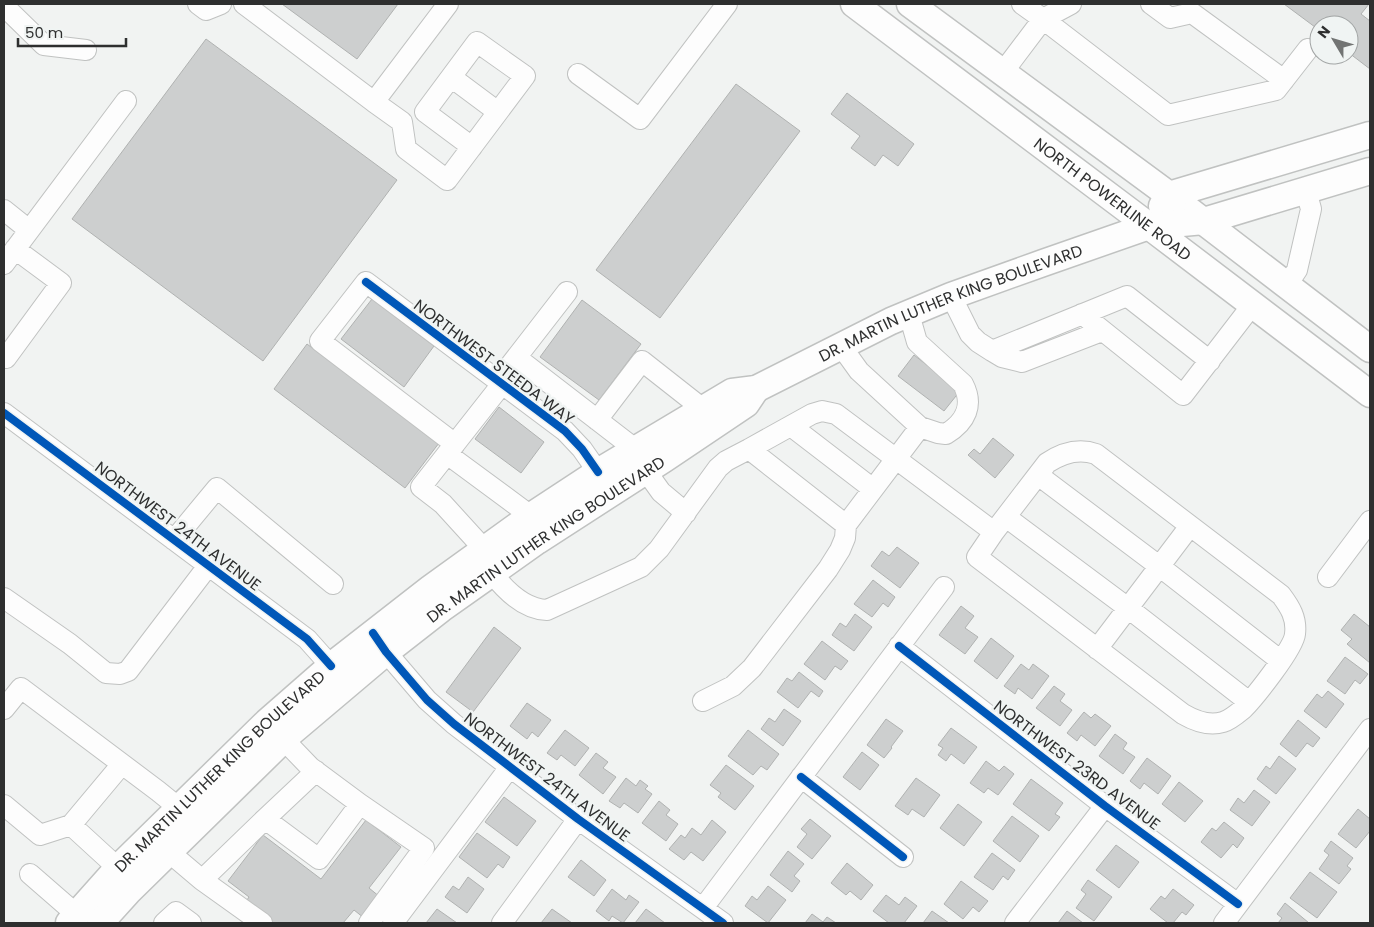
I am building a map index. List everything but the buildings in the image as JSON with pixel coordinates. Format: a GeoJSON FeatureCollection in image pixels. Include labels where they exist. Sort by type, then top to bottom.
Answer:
{"type":"FeatureCollection","features":[{"type":"Feature","properties":{"kind":"main road","name":"NORTH POWERLINE ROAD"},"geometry":{"type":"LineString","coordinates":[[854,4],[1370,394]]}},
{"type":"Feature","properties":{"kind":"main road"},"geometry":{"type":"LineString","coordinates":[[910,4],[1169,195],[1370,349]]}},
{"type":"Feature","properties":{"kind":"main road"},"geometry":{"type":"LineString","coordinates":[[1149,226],[1169,195],[1370,135]]}},
{"type":"Feature","properties":{"kind":"main road","name":"DR. MARTIN LUTHER KING BOULEVARD"},"geometry":{"type":"LineString","coordinates":[[488,561],[537,541],[703,409],[732,392],[756,389],[891,321],[951,296],[1149,226],[1204,222],[1370,171]]}},
{"type":"Feature","properties":{"kind":"main road","name":"DR. MARTIN LUTHER KING BOULEVARD"},"geometry":{"type":"LineString","coordinates":[[82,920],[118,868],[268,722],[331,666],[441,609],[531,516],[598,472],[641,460],[746,404],[756,389]]}},
{"type":"Feature","properties":{"kind":"main road","name":"DR. MARTIN LUTHER KING BOULEVARD"},"geometry":{"type":"LineString","coordinates":[[82,920],[128,892],[380,642]]}},
{"type":"Feature","properties":{"kind":"main road"},"geometry":{"type":"LineString","coordinates":[[250,772],[257,748],[314,696],[331,666]]}},
{"type":"Feature","properties":{"kind":"street"},"geometry":{"type":"LineString","coordinates":[[198,4],[206,10],[221,4]]}},
{"type":"Feature","properties":{"kind":"street"},"geometry":{"type":"LineString","coordinates":[[244,4],[402,122],[406,150],[447,180],[472,147],[525,76],[477,42],[425,112],[472,147]]}},
{"type":"Feature","properties":{"kind":"street"},"geometry":{"type":"LineString","coordinates":[[374,102],[448,4]]}},
{"type":"Feature","properties":{"kind":"street"},"geometry":{"type":"LineString","coordinates":[[578,74],[640,119],[727,4]]}},
{"type":"Feature","properties":{"kind":"street"},"geometry":{"type":"LineString","coordinates":[[1022,4],[1168,114],[1276,90],[1308,49]]}},
{"type":"Feature","properties":{"kind":"street"},"geometry":{"type":"LineString","coordinates":[[1003,72],[1043,19],[1071,4]]}},
{"type":"Feature","properties":{"kind":"street"},"geometry":{"type":"LineString","coordinates":[[1151,4],[1170,18],[1192,8],[1284,80]]}},
{"type":"Feature","properties":{"kind":"street"},"geometry":{"type":"LineString","coordinates":[[4,6],[44,45],[86,50]]}},
{"type":"Feature","properties":{"kind":"street"},"geometry":{"type":"LineString","coordinates":[[451,77],[498,112]]}},
{"type":"Feature","properties":{"kind":"street"},"geometry":{"type":"LineString","coordinates":[[6,358],[61,283],[9,256],[126,101]]}},
{"type":"Feature","properties":{"kind":"street"},"geometry":{"type":"LineString","coordinates":[[1287,285],[1297,270],[1311,209],[1306,191]]}},
{"type":"Feature","properties":{"kind":"street"},"geometry":{"type":"LineString","coordinates":[[4,210],[29,230]]}},
{"type":"Feature","properties":{"kind":"street","name":"NORTHWEST STEEDA WAY"},"geometry":{"type":"LineString","coordinates":[[451,449],[320,341],[366,282],[565,431],[582,449],[598,472]]}},
{"type":"Feature","properties":{"kind":"street"},"geometry":{"type":"LineString","coordinates":[[567,292],[421,487],[443,504],[488,561],[502,586],[522,602],[539,610],[547,610],[641,567],[660,549],[718,468],[726,461],[812,414],[822,411],[836,414],[896,458],[1128,608],[1249,702]]}},
{"type":"Feature","properties":{"kind":"street"},"geometry":{"type":"LineString","coordinates":[[951,296],[970,334],[978,342],[1002,357],[1022,362],[1102,331]]}},
{"type":"Feature","properties":{"kind":"street"},"geometry":{"type":"LineString","coordinates":[[992,351],[1127,296],[1210,361]]}},
{"type":"Feature","properties":{"kind":"street"},"geometry":{"type":"LineString","coordinates":[[1082,314],[1183,395],[1253,304]]}},
{"type":"Feature","properties":{"kind":"street"},"geometry":{"type":"LineString","coordinates":[[841,346],[859,371],[920,427],[946,434],[958,425],[968,409],[967,391],[963,384],[917,342],[909,314]]}},
{"type":"Feature","properties":{"kind":"street"},"geometry":{"type":"LineString","coordinates":[[517,358],[598,420],[641,460],[661,492],[686,513]]}},
{"type":"Feature","properties":{"kind":"street"},"geometry":{"type":"LineString","coordinates":[[598,420],[642,361],[703,409]]}},
{"type":"Feature","properties":{"kind":"street","name":"NORTHWEST 24TH AVENUE"},"geometry":{"type":"LineString","coordinates":[[4,413],[307,639],[331,666]]}},
{"type":"Feature","properties":{"kind":"street"},"geometry":{"type":"LineString","coordinates":[[791,426],[873,488]]}},
{"type":"Feature","properties":{"kind":"street"},"geometry":{"type":"LineString","coordinates":[[702,701],[733,686],[752,668],[828,569],[840,550],[846,525],[920,427]]}},
{"type":"Feature","properties":{"kind":"street"},"geometry":{"type":"LineString","coordinates":[[451,449],[531,516]]}},
{"type":"Feature","properties":{"kind":"street"},"geometry":{"type":"LineString","coordinates":[[749,449],[846,525]]}},
{"type":"Feature","properties":{"kind":"street"},"geometry":{"type":"LineString","coordinates":[[1076,451],[1096,454],[1281,595],[1292,610],[1296,628],[1295,636],[1281,661],[1242,709],[1225,721],[1216,723],[1199,722],[1183,714],[977,556],[1000,525],[1047,463],[1054,458],[1076,451]]}},
{"type":"Feature","properties":{"kind":"street"},"geometry":{"type":"LineString","coordinates":[[1038,475],[1281,661]]}},
{"type":"Feature","properties":{"kind":"street"},"geometry":{"type":"LineString","coordinates":[[174,540],[218,488],[333,584]]}},
{"type":"Feature","properties":{"kind":"street"},"geometry":{"type":"LineString","coordinates":[[1097,648],[1190,526]]}},
{"type":"Feature","properties":{"kind":"street"},"geometry":{"type":"LineString","coordinates":[[1328,577],[1368,528]]}},
{"type":"Feature","properties":{"kind":"street"},"geometry":{"type":"LineString","coordinates":[[4,598],[70,644],[106,673],[120,674],[128,671],[208,566]]}},
{"type":"Feature","properties":{"kind":"street"},"geometry":{"type":"LineString","coordinates":[[703,908],[944,587]]}},
{"type":"Feature","properties":{"kind":"street","name":"NORTHWEST 24TH AVENUE"},"geometry":{"type":"LineString","coordinates":[[380,642],[427,700],[454,724],[578,819],[723,923]]}},
{"type":"Feature","properties":{"kind":"street","name":"NORTHWEST 23RD AVENUE"},"geometry":{"type":"LineString","coordinates":[[899,646],[1105,806],[1238,904]]}},
{"type":"Feature","properties":{"kind":"street"},"geometry":{"type":"LineString","coordinates":[[4,709],[21,688],[158,790],[179,808]]}},
{"type":"Feature","properties":{"kind":"street"},"geometry":{"type":"LineString","coordinates":[[1224,923],[1370,729]]}},
{"type":"Feature","properties":{"kind":"street"},"geometry":{"type":"LineString","coordinates":[[283,739],[310,767],[424,848],[369,923]]}},
{"type":"Feature","properties":{"kind":"street"},"geometry":{"type":"LineString","coordinates":[[4,805],[40,835],[71,825],[122,764]]}},
{"type":"Feature","properties":{"kind":"street"},"geometry":{"type":"LineString","coordinates":[[393,923],[510,767]]}},
{"type":"Feature","properties":{"kind":"street"},"geometry":{"type":"LineString","coordinates":[[202,880],[316,771]]}},
{"type":"Feature","properties":{"kind":"street"},"geometry":{"type":"LineString","coordinates":[[801,777],[903,856]]}},
{"type":"Feature","properties":{"kind":"street"},"geometry":{"type":"LineString","coordinates":[[265,819],[319,859],[360,804]]}},
{"type":"Feature","properties":{"kind":"street"},"geometry":{"type":"LineString","coordinates":[[1015,923],[1105,806]]}},
{"type":"Feature","properties":{"kind":"street"},"geometry":{"type":"LineString","coordinates":[[502,923],[578,819]]}},
{"type":"Feature","properties":{"kind":"street"},"geometry":{"type":"LineString","coordinates":[[71,825],[118,868]]}},
{"type":"Feature","properties":{"kind":"street"},"geometry":{"type":"LineString","coordinates":[[169,851],[202,880],[262,923]]}},
{"type":"Feature","properties":{"kind":"street"},"geometry":{"type":"LineString","coordinates":[[30,874],[82,920]]}},
{"type":"Feature","properties":{"kind":"street"},"geometry":{"type":"LineString","coordinates":[[164,923],[176,912],[191,923]]}},
{"type":"Feature","properties":{"kind":"cycle path"},"geometry":{"type":"LineString","coordinates":[[366,282],[565,431],[582,449],[598,472]]}},
{"type":"Feature","properties":{"kind":"cycle path"},"geometry":{"type":"LineString","coordinates":[[4,413],[307,639],[331,666]]}},
{"type":"Feature","properties":{"kind":"cycle path"},"geometry":{"type":"LineString","coordinates":[[373,633],[386,652],[427,700],[454,724],[578,819],[723,923]]}},
{"type":"Feature","properties":{"kind":"cycle path"},"geometry":{"type":"LineString","coordinates":[[899,646],[1105,806],[1238,904]]}},
{"type":"Feature","properties":{"kind":"cycle path"},"geometry":{"type":"LineString","coordinates":[[801,777],[903,857]]}}]}
